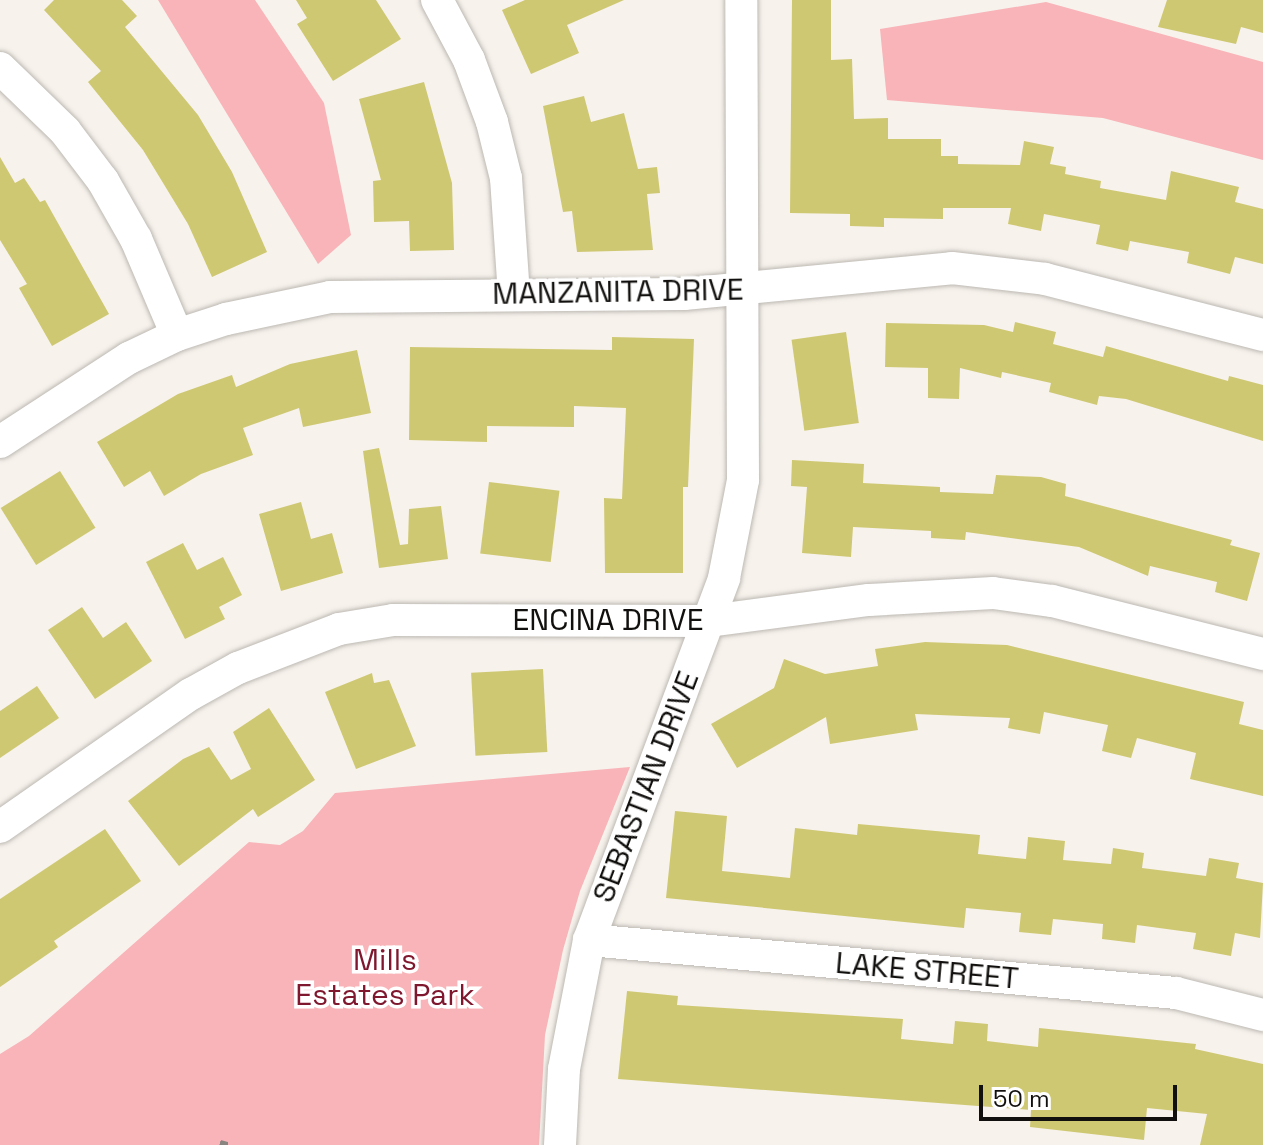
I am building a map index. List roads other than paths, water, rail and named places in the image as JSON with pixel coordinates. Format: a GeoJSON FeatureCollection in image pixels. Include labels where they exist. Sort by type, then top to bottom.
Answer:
{"type":"FeatureCollection","features":[{"type":"Feature","properties":{"kind":"street"},"geometry":{"type":"LineString","coordinates":[[437,0],[469,60],[492,122],[506,178],[514,294]]}},
{"type":"Feature","properties":{"kind":"street","name":"SEBASTIAN DRIVE"},"geometry":{"type":"LineString","coordinates":[[560,1145],[564,1069],[589,940],[724,578],[743,480],[741,0]]}},
{"type":"Feature","properties":{"kind":"street"},"geometry":{"type":"LineString","coordinates":[[0,68],[65,131],[103,181],[136,239],[177,335]]}},
{"type":"Feature","properties":{"kind":"street","name":"MANZANITA DRIVE"},"geometry":{"type":"LineString","coordinates":[[0,442],[91,381],[177,335],[226,319],[330,297],[744,291],[909,270],[1000,270],[1263,335]]}},
{"type":"Feature","properties":{"kind":"street","name":"ENCINA DRIVE"},"geometry":{"type":"LineString","coordinates":[[0,827],[191,694],[289,645],[339,629],[451,618],[709,621],[869,600],[993,593],[1052,601],[1263,654]]}},
{"type":"Feature","properties":{"kind":"street","name":"LAKE STREET"},"geometry":{"type":"LineString","coordinates":[[589,940],[1176,993],[1263,1015]]}},
{"type":"Feature","properties":{"kind":"park label","name":"Mills Estates Park"},"geometry":{"type":"Point","coordinates":[385,977]}}]}
